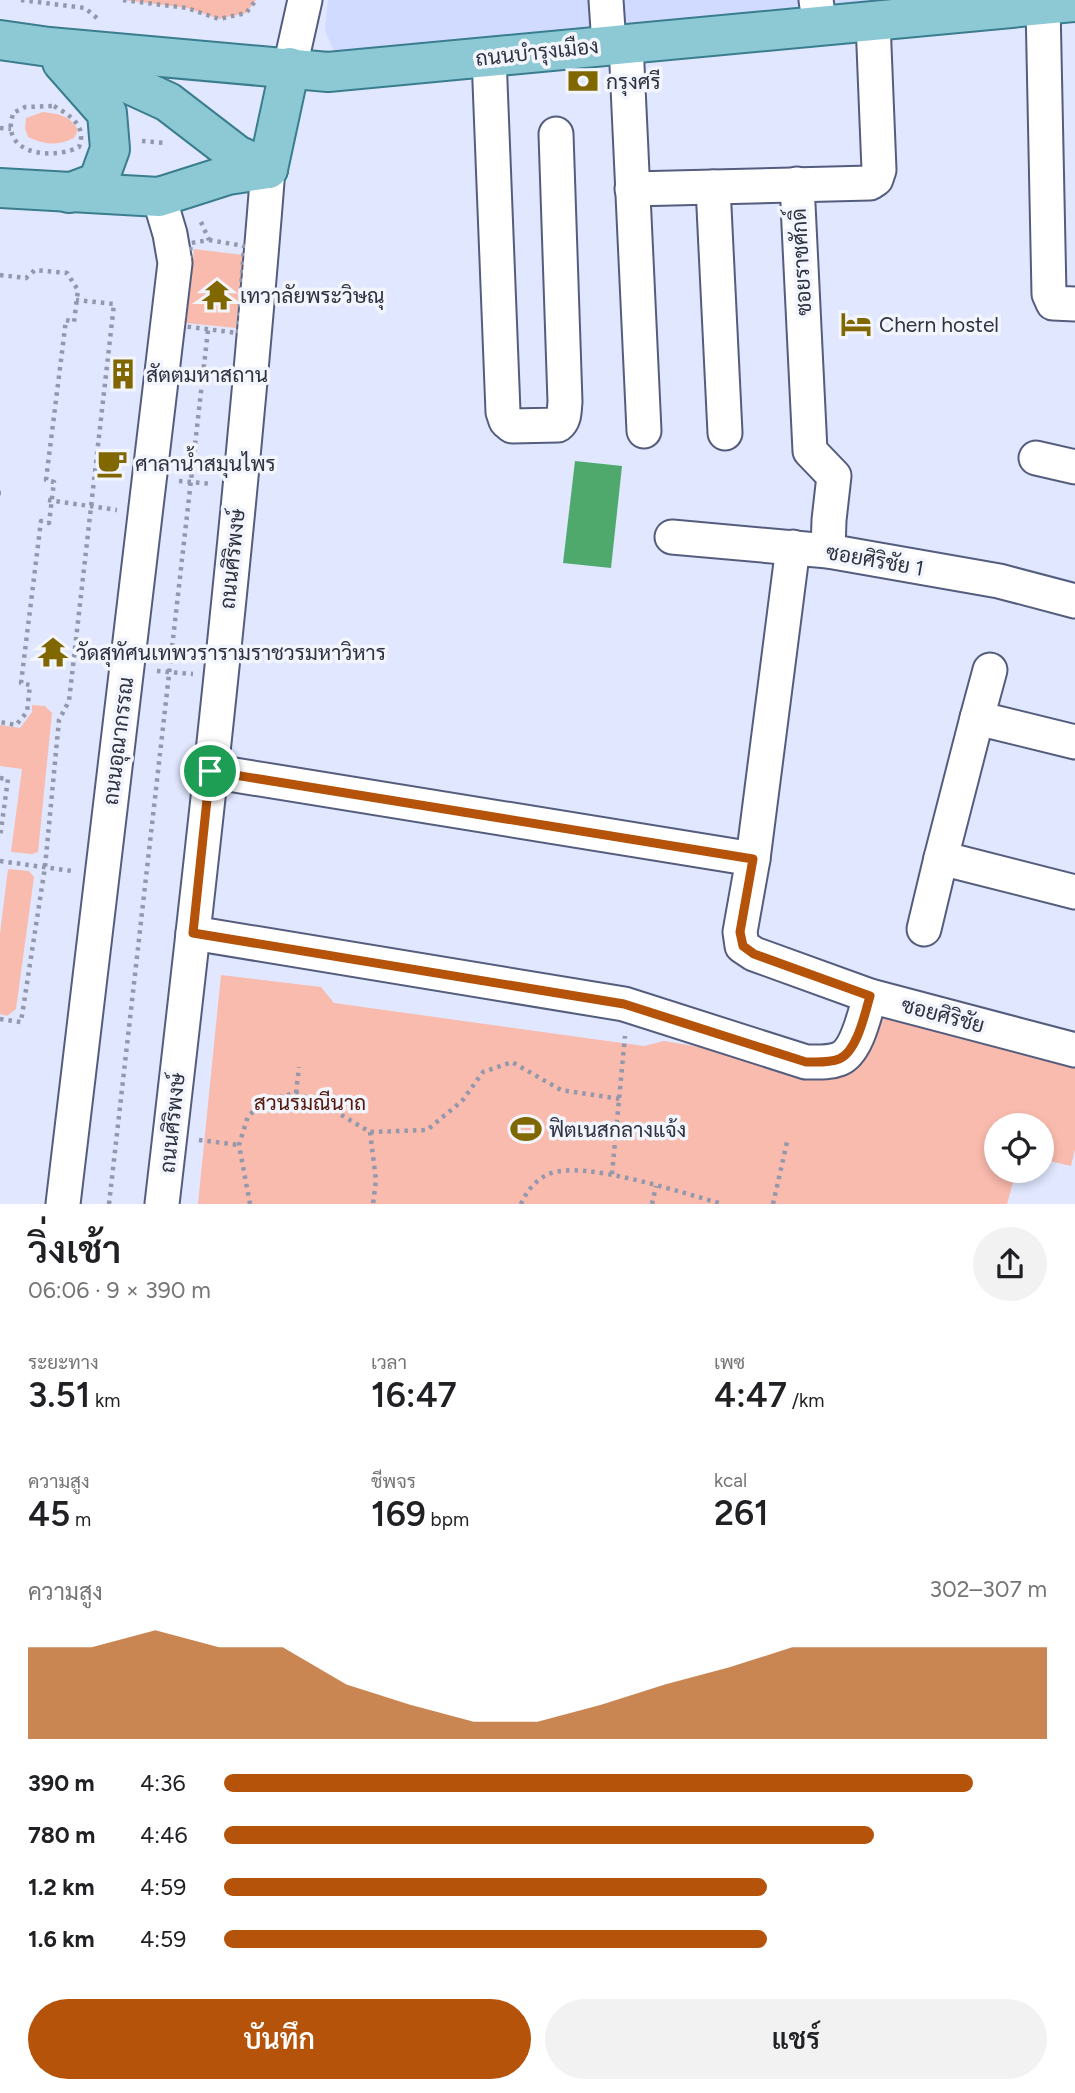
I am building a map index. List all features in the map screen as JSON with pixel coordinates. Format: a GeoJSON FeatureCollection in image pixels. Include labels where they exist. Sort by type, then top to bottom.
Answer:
{"type":"FeatureCollection","features":[{"type":"Feature","properties":{"kind":"main road","name":"ถนนบำรุงเมือง"},"geometry":{"type":"LineString","coordinates":[[0,40],[49,47],[328,72],[617,44],[818,13],[873,22],[1059,3]]}},
{"type":"Feature","properties":{"kind":"main road"},"geometry":{"type":"LineString","coordinates":[[49,47],[167,102],[237,155],[268,169]]}},
{"type":"Feature","properties":{"kind":"main road"},"geometry":{"type":"LineString","coordinates":[[49,47],[107,113],[110,149],[97,182],[69,193]]}},
{"type":"Feature","properties":{"kind":"main road","name":"ถนนศิริพงษ์"},"geometry":{"type":"LineString","coordinates":[[268,169],[290,67]]}},
{"type":"Feature","properties":{"kind":"main road"},"geometry":{"type":"LineString","coordinates":[[0,188],[159,197],[228,176],[268,169]]}},
{"type":"Feature","properties":{"kind":"street"},"geometry":{"type":"LineString","coordinates":[[284,0],[281,22],[290,67]]}},
{"type":"Feature","properties":{"kind":"street","name":"ถนนศิริพงษ์"},"geometry":{"type":"LineString","coordinates":[[290,67],[305,0]]}},
{"type":"Feature","properties":{"kind":"street"},"geometry":{"type":"LineString","coordinates":[[606,0],[617,44],[632,189],[644,431]]}},
{"type":"Feature","properties":{"kind":"street"},"geometry":{"type":"LineString","coordinates":[[1059,3],[1046,149],[1049,294],[1053,303],[1075,304]]}},
{"type":"Feature","properties":{"kind":"street","name":"ซอยราชศักดิ์"},"geometry":{"type":"LineString","coordinates":[[828,551],[834,476],[810,451],[797,184],[870,183],[877,179],[879,170],[873,22]]}},
{"type":"Feature","properties":{"kind":"street"},"geometry":{"type":"LineString","coordinates":[[489,57],[503,412],[506,421],[512,426],[558,425],[564,417],[556,134]]}},
{"type":"Feature","properties":{"kind":"street","name":"ถนนศิริพงษ์"},"geometry":{"type":"LineString","coordinates":[[162,1204],[210,771],[258,298],[268,169]]}},
{"type":"Feature","properties":{"kind":"street"},"geometry":{"type":"LineString","coordinates":[[632,189],[797,184]]}},
{"type":"Feature","properties":{"kind":"street"},"geometry":{"type":"LineString","coordinates":[[713,187],[725,433]]}},
{"type":"Feature","properties":{"kind":"street","name":"ถนนอุณากรรณ"},"geometry":{"type":"LineString","coordinates":[[63,1204],[175,263],[159,197]]}},
{"type":"Feature","properties":{"kind":"street"},"geometry":{"type":"LineString","coordinates":[[1036,458],[1075,467]]}},
{"type":"Feature","properties":{"kind":"street","name":"ซอยศิริชัย 1"},"geometry":{"type":"LineString","coordinates":[[671,537],[828,551],[999,582],[1075,601]]}},
{"type":"Feature","properties":{"kind":"street"},"geometry":{"type":"LineString","coordinates":[[210,771],[753,859],[793,547]]}},
{"type":"Feature","properties":{"kind":"street"},"geometry":{"type":"LineString","coordinates":[[924,929],[990,670]]}},
{"type":"Feature","properties":{"kind":"street"},"geometry":{"type":"LineString","coordinates":[[977,718],[1075,742]]}},
{"type":"Feature","properties":{"kind":"street"},"geometry":{"type":"LineString","coordinates":[[941,858],[1075,892]]}},
{"type":"Feature","properties":{"kind":"street","name":"ซอยศิริชัย"},"geometry":{"type":"LineString","coordinates":[[753,859],[740,932],[743,946],[754,954],[870,996],[1075,1050]]}},
{"type":"Feature","properties":{"kind":"street"},"geometry":{"type":"LineString","coordinates":[[193,933],[624,1004],[806,1062],[842,1059],[853,1047],[870,996]]}},
{"type":"Feature","properties":{"kind":"path"},"geometry":{"type":"LineString","coordinates":[[123,0],[187,9],[219,19],[246,13],[256,0]]}},
{"type":"Feature","properties":{"kind":"path"},"geometry":{"type":"LineString","coordinates":[[54,106],[71,116],[80,128],[83,138],[79,148],[67,154],[38,153],[15,140],[11,129],[13,113],[25,107],[54,106]]}},
{"type":"Feature","properties":{"kind":"path"},"geometry":{"type":"LineString","coordinates":[[0,128],[11,129]]}},
{"type":"Feature","properties":{"kind":"path"},"geometry":{"type":"LineString","coordinates":[[201,222],[209,240]]}},
{"type":"Feature","properties":{"kind":"path"},"geometry":{"type":"LineString","coordinates":[[209,240],[244,246],[239,333],[208,330],[182,326],[191,243],[209,240]]}},
{"type":"Feature","properties":{"kind":"path"},"geometry":{"type":"LineString","coordinates":[[0,275],[26,278],[35,270],[67,273],[78,290],[74,321],[65,320],[46,481],[54,482],[49,523],[41,521],[21,684],[30,685],[27,712],[16,725],[0,722]]}},
{"type":"Feature","properties":{"kind":"path"},"geometry":{"type":"LineString","coordinates":[[0,1019],[21,1022],[45,867],[59,720],[69,701],[114,304],[76,300]]}},
{"type":"Feature","properties":{"kind":"path"},"geometry":{"type":"LineString","coordinates":[[109,1204],[208,330]]}},
{"type":"Feature","properties":{"kind":"path"},"geometry":{"type":"LineString","coordinates":[[171,480],[224,485]]}},
{"type":"Feature","properties":{"kind":"path"},"geometry":{"type":"LineString","coordinates":[[50,500],[127,511]]}},
{"type":"Feature","properties":{"kind":"path"},"geometry":{"type":"LineString","coordinates":[[149,670],[203,675]]}},
{"type":"Feature","properties":{"kind":"path"},"geometry":{"type":"LineString","coordinates":[[0,778],[8,779],[0,837]]}},
{"type":"Feature","properties":{"kind":"path"},"geometry":{"type":"LineString","coordinates":[[0,861],[84,872]]}},
{"type":"Feature","properties":{"kind":"path"},"geometry":{"type":"LineString","coordinates":[[612,1174],[625,1046],[624,1004]]}},
{"type":"Feature","properties":{"kind":"path"},"geometry":{"type":"LineString","coordinates":[[250,1204],[239,1146],[248,1116],[268,1099],[296,1093],[328,1107],[370,1132],[427,1130],[461,1101],[483,1072],[512,1062],[561,1090],[620,1099]]}},
{"type":"Feature","properties":{"kind":"path"},"geometry":{"type":"LineString","coordinates":[[296,1093],[299,1067]]}},
{"type":"Feature","properties":{"kind":"path"},"geometry":{"type":"LineString","coordinates":[[370,1132],[376,1180],[373,1204]]}},
{"type":"Feature","properties":{"kind":"path"},"geometry":{"type":"LineString","coordinates":[[170,1136],[239,1146]]}},
{"type":"Feature","properties":{"kind":"path"},"geometry":{"type":"LineString","coordinates":[[773,1204],[787,1142]]}},
{"type":"Feature","properties":{"kind":"path"},"geometry":{"type":"LineString","coordinates":[[520,1204],[527,1191],[550,1174],[575,1169],[612,1174],[723,1204]]}},
{"type":"Feature","properties":{"kind":"path"},"geometry":{"type":"LineString","coordinates":[[652,1204],[656,1186]]}},
{"type":"Feature","properties":{"kind":"shaded area"},"geometry":{"type":"Polygon","coordinates":[[[328,0],[953,0],[345,56],[334,51],[326,33],[328,0]]]}},
{"type":"Feature","properties":{"kind":"shaded area"},"geometry":{"type":"Polygon","coordinates":[[[575,461],[622,466],[611,568],[563,563],[575,461]]]}},
{"type":"Feature","properties":{"kind":"green space"},"geometry":{"type":"Polygon","coordinates":[[[123,0],[256,0],[246,13],[219,19],[187,8],[123,0]]]}},
{"type":"Feature","properties":{"kind":"green space"},"geometry":{"type":"Polygon","coordinates":[[[43,112],[71,121],[78,130],[74,138],[51,144],[28,137],[26,118],[43,112]]]}},
{"type":"Feature","properties":{"kind":"green space"},"geometry":{"type":"Polygon","coordinates":[[[194,249],[243,255],[236,328],[186,323],[194,249]]]}},
{"type":"Feature","properties":{"kind":"green space"},"geometry":{"type":"Polygon","coordinates":[[[32,705],[45,706],[52,713],[38,852],[32,854],[11,852],[22,769],[0,766],[0,725],[20,728],[32,712],[32,705]]]}},
{"type":"Feature","properties":{"kind":"green space"},"geometry":{"type":"Polygon","coordinates":[[[8,869],[29,871],[34,877],[16,1009],[7,1016],[0,1014],[0,934],[8,869]]]}},
{"type":"Feature","properties":{"kind":"green space","name":"สวนรมณีนาถ"},"geometry":{"type":"Polygon","coordinates":[[[221,975],[321,987],[334,1003],[644,1046],[664,1041],[841,1070],[886,1006],[1075,1054],[1075,1149],[1071,1166],[1054,1162],[1054,1113],[984,1113],[984,1183],[1013,1183],[1007,1204],[198,1204],[221,975]]]}},
{"type":"Feature","properties":{"kind":"place","name":"กรุงศรี"},"geometry":{"type":"Point","coordinates":[583,81]}},
{"type":"Feature","properties":{"kind":"place","name":"เทวาลัยพระวิษณุ"},"geometry":{"type":"Point","coordinates":[217,295]}},
{"type":"Feature","properties":{"kind":"place","name":"Chern hostel"},"geometry":{"type":"Point","coordinates":[856,324]}},
{"type":"Feature","properties":{"kind":"place","name":"สัตตมหาสถาน"},"geometry":{"type":"Point","coordinates":[123,374]}},
{"type":"Feature","properties":{"kind":"place","name":"ศาลาน้ำสมุนไพร"},"geometry":{"type":"Point","coordinates":[112,463]}},
{"type":"Feature","properties":{"kind":"place","name":"วัดสุทัศนเทพวรารามราชวรมหาวิหาร"},"geometry":{"type":"Point","coordinates":[53,652]}},
{"type":"Feature","properties":{"kind":"place","name":"ฟิตเนสกลางแจ้ง"},"geometry":{"type":"Point","coordinates":[526,1129]}},
{"type":"Feature","properties":{"kind":"route"},"geometry":{"type":"LineString","coordinates":[[210,771],[753,859],[740,932],[743,946],[754,954],[870,996],[853,1047],[842,1059],[806,1062],[624,1004],[193,933],[210,771]]}}]}
